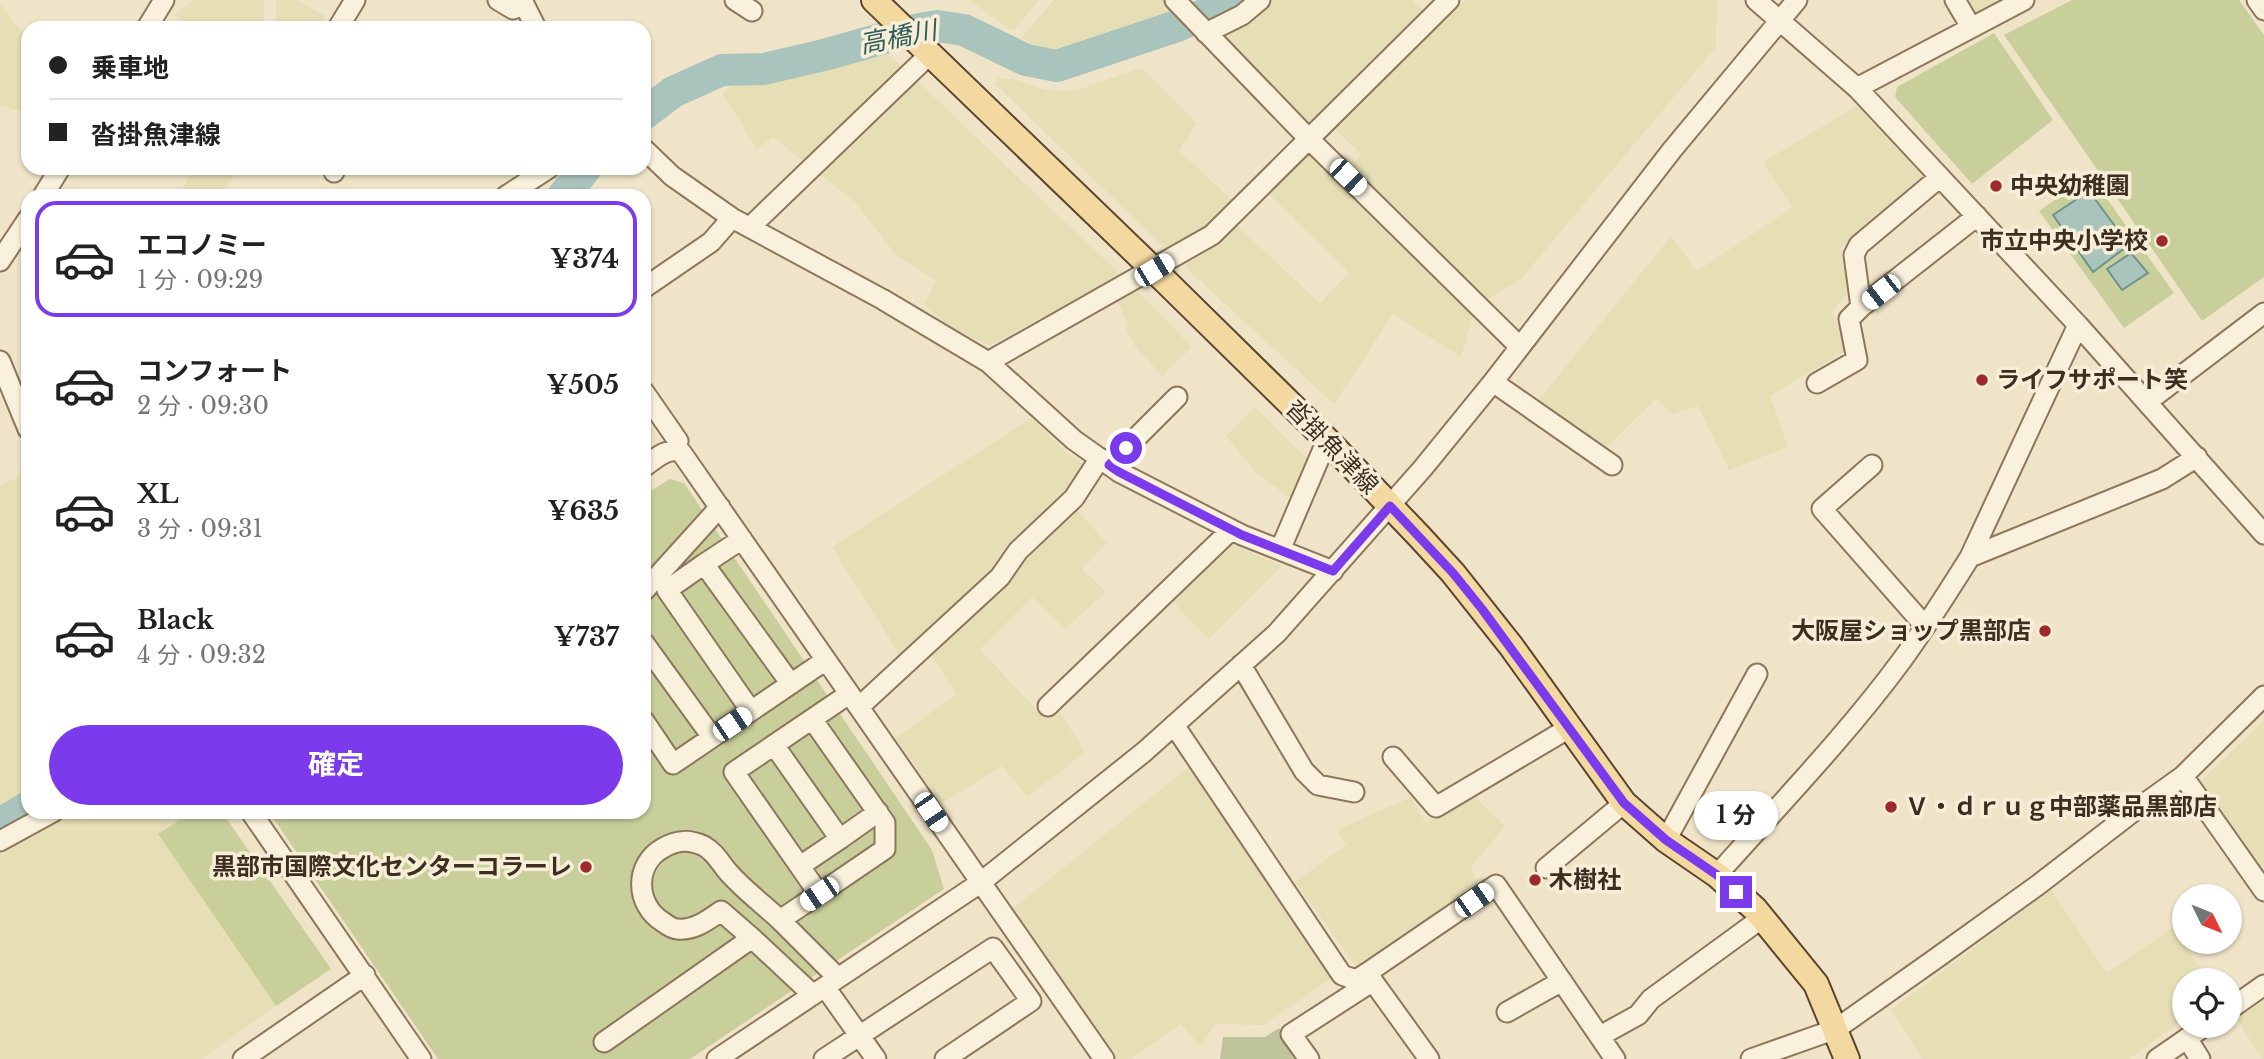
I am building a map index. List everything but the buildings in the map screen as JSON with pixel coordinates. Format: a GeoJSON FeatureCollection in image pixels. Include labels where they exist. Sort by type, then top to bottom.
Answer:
{"type":"FeatureCollection","features":[{"type":"Feature","properties":{"kind":"main road","name":"沓掛魚津線"},"geometry":{"type":"LineString","coordinates":[[874,0],[1326,440],[1453,573],[1511,646],[1624,803],[1666,840],[1717,875],[1762,918],[1816,984],[1847,1059]]}},
{"type":"Feature","properties":{"kind":"street"},"geometry":{"type":"LineString","coordinates":[[151,21],[164,0]]}},
{"type":"Feature","properties":{"kind":"street"},"geometry":{"type":"LineString","coordinates":[[342,21],[355,0]]}},
{"type":"Feature","properties":{"kind":"street"},"geometry":{"type":"LineString","coordinates":[[498,0],[513,9],[524,2],[533,21]]}},
{"type":"Feature","properties":{"kind":"street"},"geometry":{"type":"LineString","coordinates":[[735,0],[752,11]]}},
{"type":"Feature","properties":{"kind":"street"},"geometry":{"type":"LineString","coordinates":[[1175,0],[1310,139],[1520,347]]}},
{"type":"Feature","properties":{"kind":"street"},"geometry":{"type":"LineString","coordinates":[[1206,33],[1242,15],[1260,0]]}},
{"type":"Feature","properties":{"kind":"street"},"geometry":{"type":"LineString","coordinates":[[988,362],[1212,235],[1449,0]]}},
{"type":"Feature","properties":{"kind":"street"},"geometry":{"type":"LineString","coordinates":[[1756,0],[1857,88],[2078,325],[2264,534]]}},
{"type":"Feature","properties":{"kind":"street"},"geometry":{"type":"LineString","coordinates":[[717,1059],[980,883],[1144,752],[1277,633],[1390,506],[1493,382],[1672,150],[1797,0]]}},
{"type":"Feature","properties":{"kind":"street"},"geometry":{"type":"LineString","coordinates":[[1955,0],[1970,27]]}},
{"type":"Feature","properties":{"kind":"street"},"geometry":{"type":"LineString","coordinates":[[1857,88],[2024,0]]}},
{"type":"Feature","properties":{"kind":"street"},"geometry":{"type":"LineString","coordinates":[[2257,0],[2264,10]]}},
{"type":"Feature","properties":{"kind":"street"},"geometry":{"type":"LineString","coordinates":[[750,228],[930,54]]}},
{"type":"Feature","properties":{"kind":"street"},"geometry":{"type":"LineString","coordinates":[[651,156],[672,176],[732,218],[882,299],[988,362],[1074,440],[1105,462],[1231,530],[1333,571]]}},
{"type":"Feature","properties":{"kind":"street"},"geometry":{"type":"LineString","coordinates":[[517,189],[538,175]]}},
{"type":"Feature","properties":{"kind":"street"},"geometry":{"type":"LineString","coordinates":[[1861,307],[1854,255],[1859,244],[1941,177]]}},
{"type":"Feature","properties":{"kind":"street"},"geometry":{"type":"LineString","coordinates":[[1817,383],[1857,360],[1849,319],[1977,216]]}},
{"type":"Feature","properties":{"kind":"street"},"geometry":{"type":"LineString","coordinates":[[651,283],[711,242],[732,218]]}},
{"type":"Feature","properties":{"kind":"street"},"geometry":{"type":"LineString","coordinates":[[0,261],[21,230]]}},
{"type":"Feature","properties":{"kind":"street"},"geometry":{"type":"LineString","coordinates":[[2147,402],[2264,313]]}},
{"type":"Feature","properties":{"kind":"street"},"geometry":{"type":"LineString","coordinates":[[1717,875],[1839,737],[1902,660],[1925,626],[1970,557],[2078,325]]}},
{"type":"Feature","properties":{"kind":"street"},"geometry":{"type":"LineString","coordinates":[[0,361],[21,412]]}},
{"type":"Feature","properties":{"kind":"street"},"geometry":{"type":"LineString","coordinates":[[1493,382],[1612,465]]}},
{"type":"Feature","properties":{"kind":"street"},"geometry":{"type":"LineString","coordinates":[[819,894],[734,772],[812,719],[854,701],[1000,577],[1017,551],[1074,498],[1105,462],[1177,397]]}},
{"type":"Feature","properties":{"kind":"street"},"geometry":{"type":"LineString","coordinates":[[651,402],[678,441],[674,450]]}},
{"type":"Feature","properties":{"kind":"street"},"geometry":{"type":"LineString","coordinates":[[1280,550],[1326,440]]}},
{"type":"Feature","properties":{"kind":"street"},"geometry":{"type":"LineString","coordinates":[[651,462],[674,450],[681,452],[1104,1059]]}},
{"type":"Feature","properties":{"kind":"street"},"geometry":{"type":"LineString","coordinates":[[1970,557],[2162,479],[2197,457]]}},
{"type":"Feature","properties":{"kind":"street"},"geometry":{"type":"LineString","coordinates":[[1872,465],[1822,509],[1925,626]]}},
{"type":"Feature","properties":{"kind":"street"},"geometry":{"type":"LineString","coordinates":[[656,586],[720,507]]}},
{"type":"Feature","properties":{"kind":"street"},"geometry":{"type":"LineString","coordinates":[[1048,706],[1231,530]]}},
{"type":"Feature","properties":{"kind":"street"},"geometry":{"type":"LineString","coordinates":[[656,586],[704,564],[742,538]]}},
{"type":"Feature","properties":{"kind":"street"},"geometry":{"type":"LineString","coordinates":[[704,564],[791,684]]}},
{"type":"Feature","properties":{"kind":"street"},"geometry":{"type":"LineString","coordinates":[[656,586],[751,711]]}},
{"type":"Feature","properties":{"kind":"street"},"geometry":{"type":"LineString","coordinates":[[651,653],[712,737]]}},
{"type":"Feature","properties":{"kind":"street"},"geometry":{"type":"LineString","coordinates":[[651,731],[673,764],[826,660]]}},
{"type":"Feature","properties":{"kind":"street"},"geometry":{"type":"LineString","coordinates":[[1241,665],[1304,771],[1318,785],[1354,792]]}},
{"type":"Feature","properties":{"kind":"street"},"geometry":{"type":"LineString","coordinates":[[1666,840],[1757,674]]}},
{"type":"Feature","properties":{"kind":"street"},"geometry":{"type":"LineString","coordinates":[[1752,1059],[1836,1029],[2038,886],[2183,776],[2264,696]]}},
{"type":"Feature","properties":{"kind":"street"},"geometry":{"type":"LineString","coordinates":[[780,920],[885,849],[885,823],[812,719]]}},
{"type":"Feature","properties":{"kind":"street"},"geometry":{"type":"LineString","coordinates":[[1174,725],[1342,975],[1356,980],[1370,977]]}},
{"type":"Feature","properties":{"kind":"street"},"geometry":{"type":"LineString","coordinates":[[1393,757],[1436,807],[1569,728]]}},
{"type":"Feature","properties":{"kind":"street"},"geometry":{"type":"LineString","coordinates":[[774,745],[840,839]]}},
{"type":"Feature","properties":{"kind":"street"},"geometry":{"type":"LineString","coordinates":[[2183,776],[2264,891]]}},
{"type":"Feature","properties":{"kind":"street"},"geometry":{"type":"LineString","coordinates":[[1546,868],[1624,803]]}},
{"type":"Feature","properties":{"kind":"street"},"geometry":{"type":"LineString","coordinates":[[800,866],[878,812]]}},
{"type":"Feature","properties":{"kind":"street"},"geometry":{"type":"LineString","coordinates":[[0,841],[40,819]]}},
{"type":"Feature","properties":{"kind":"street"},"geometry":{"type":"LineString","coordinates":[[256,819],[421,1059]]}},
{"type":"Feature","properties":{"kind":"street"},"geometry":{"type":"LineString","coordinates":[[825,987],[752,938],[721,911],[694,927],[676,929],[658,919],[641,892],[641,878],[646,864],[658,850],[674,842],[687,841],[706,847],[722,861],[729,873],[780,920],[876,1059]]}},
{"type":"Feature","properties":{"kind":"street"},"geometry":{"type":"LineString","coordinates":[[1309,1059],[1291,1034],[1496,885],[1615,1059]]}},
{"type":"Feature","properties":{"kind":"street"},"geometry":{"type":"LineString","coordinates":[[1600,1036],[1639,1015],[1651,999],[1762,918]]}},
{"type":"Feature","properties":{"kind":"street"},"geometry":{"type":"LineString","coordinates":[[604,1042],[752,938]]}},
{"type":"Feature","properties":{"kind":"street"},"geometry":{"type":"LineString","coordinates":[[824,1059],[993,948],[1031,1001],[945,1059]]}},
{"type":"Feature","properties":{"kind":"street"},"geometry":{"type":"LineString","coordinates":[[243,1059],[365,975]]}},
{"type":"Feature","properties":{"kind":"street"},"geometry":{"type":"LineString","coordinates":[[1370,977],[1429,1059]]}},
{"type":"Feature","properties":{"kind":"street"},"geometry":{"type":"LineString","coordinates":[[1507,1012],[1562,981]]}},
{"type":"Feature","properties":{"kind":"street"},"geometry":{"type":"LineString","coordinates":[[2242,1001],[2264,985]]}},
{"type":"Feature","properties":{"kind":"street"},"geometry":{"type":"LineString","coordinates":[[2157,1059],[2186,1038],[2200,1059]]}},
{"type":"Feature","properties":{"kind":"shaded area"},"geometry":{"type":"Polygon","coordinates":[[[193,0],[264,0],[264,21],[183,21],[174,15],[193,0]]]}},
{"type":"Feature","properties":{"kind":"shaded area"},"geometry":{"type":"Polygon","coordinates":[[[276,0],[297,0],[325,16],[323,21],[275,21],[276,0]]]}},
{"type":"Feature","properties":{"kind":"shaded area"},"geometry":{"type":"Polygon","coordinates":[[[969,0],[1039,0],[1013,31],[969,0]]]}},
{"type":"Feature","properties":{"kind":"shaded area"},"geometry":{"type":"Polygon","coordinates":[[[1054,0],[1164,0],[1175,10],[1078,46],[1056,49],[1036,46],[1021,38],[1054,0]]]}},
{"type":"Feature","properties":{"kind":"shaded area"},"geometry":{"type":"Polygon","coordinates":[[[1274,0],[1412,0],[1425,13],[1310,125],[1219,35],[1257,17],[1274,0]]]}},
{"type":"Feature","properties":{"kind":"shaded area"},"geometry":{"type":"Polygon","coordinates":[[[1465,0],[1717,0],[1716,47],[1520,280],[1485,301],[1349,169],[1361,154],[1332,126],[1465,0]]]}},
{"type":"Feature","properties":{"kind":"shaded area"},"geometry":{"type":"Polygon","coordinates":[[[1965,0],[2002,0],[1974,15],[1965,0]]]}},
{"type":"Feature","properties":{"kind":"shaded area"},"geometry":{"type":"Polygon","coordinates":[[[0,4],[21,31],[21,112],[0,105],[0,4]]]}},
{"type":"Feature","properties":{"kind":"shaded area"},"geometry":{"type":"Polygon","coordinates":[[[887,54],[901,66],[804,162],[773,137],[757,149],[722,93],[745,81],[887,54]]]}},
{"type":"Feature","properties":{"kind":"shaded area"},"geometry":{"type":"Polygon","coordinates":[[[1142,68],[1197,123],[1179,151],[1232,200],[1199,233],[1167,250],[995,84],[998,78],[1014,79],[1045,90],[1074,91],[1142,68]]]}},
{"type":"Feature","properties":{"kind":"shaded area"},"geometry":{"type":"Polygon","coordinates":[[[917,81],[1121,275],[990,345],[951,328],[924,304],[936,281],[897,256],[854,201],[817,172],[917,81]]]}},
{"type":"Feature","properties":{"kind":"shaded area"},"geometry":{"type":"Polygon","coordinates":[[[1857,106],[1924,177],[1841,247],[1847,294],[1832,311],[1847,350],[1770,396],[1788,447],[1729,470],[1698,406],[1672,414],[1657,398],[1607,447],[1538,401],[1671,236],[1697,271],[1792,208],[1763,162],[1857,106]]]}},
{"type":"Feature","properties":{"kind":"shaded area"},"geometry":{"type":"Polygon","coordinates":[[[1309,151],[1473,315],[1461,357],[1393,314],[1334,404],[1184,266],[1211,249],[1236,225],[1320,303],[1349,273],[1268,193],[1309,151]]]}},
{"type":"Feature","properties":{"kind":"shaded area"},"geometry":{"type":"Polygon","coordinates":[[[190,175],[234,175],[225,189],[182,189],[190,175]]]}},
{"type":"Feature","properties":{"kind":"shaded area"},"geometry":{"type":"Polygon","coordinates":[[[1137,291],[1192,347],[1162,376],[1134,345],[1126,328],[1128,323],[1116,299],[1137,291]]]}},
{"type":"Feature","properties":{"kind":"shaded area"},"geometry":{"type":"Polygon","coordinates":[[[1255,407],[1310,461],[1293,500],[1256,473],[1226,436],[1255,407]]]}},
{"type":"Feature","properties":{"kind":"shaded area"},"geometry":{"type":"Polygon","coordinates":[[[1031,418],[1066,452],[1085,465],[1067,496],[1009,546],[994,573],[901,657],[832,547],[1031,418]]]}},
{"type":"Feature","properties":{"kind":"shaded area"},"geometry":{"type":"Polygon","coordinates":[[[21,476],[21,797],[0,808],[0,485],[21,476]]]}},
{"type":"Feature","properties":{"kind":"shaded area"},"geometry":{"type":"Polygon","coordinates":[[[1074,507],[1107,543],[1082,569],[1106,592],[1065,629],[1032,597],[980,649],[1045,719],[1058,709],[1085,752],[1027,797],[1002,766],[941,804],[896,738],[956,694],[930,652],[1074,507]]]}},
{"type":"Feature","properties":{"kind":"shaded area"},"geometry":{"type":"Polygon","coordinates":[[[1228,543],[1282,566],[1209,639],[1170,599],[1228,543]]]}},
{"type":"Feature","properties":{"kind":"shaded area"},"geometry":{"type":"Polygon","coordinates":[[[2264,720],[2264,876],[2199,783],[2264,720]]]}},
{"type":"Feature","properties":{"kind":"shaded area"},"geometry":{"type":"Polygon","coordinates":[[[1191,765],[1335,976],[1263,1025],[1216,1024],[1200,1046],[1181,1024],[1131,1059],[1116,1059],[1011,910],[1191,765]]]}},
{"type":"Feature","properties":{"kind":"shaded area"},"geometry":{"type":"Polygon","coordinates":[[[1411,797],[1426,823],[1475,797],[1505,826],[1471,867],[1478,885],[1359,970],[1295,882],[1346,845],[1337,830],[1411,797]]]}},
{"type":"Feature","properties":{"kind":"shaded area"},"geometry":{"type":"Polygon","coordinates":[[[61,819],[181,819],[158,834],[276,1006],[201,1059],[0,1059],[0,853],[61,819]]]}},
{"type":"Feature","properties":{"kind":"shaded area"},"geometry":{"type":"Polygon","coordinates":[[[2051,890],[2107,973],[2172,928],[2172,954],[2190,954],[2200,968],[2172,968],[2172,1028],[2129,1059],[1923,1059],[1891,1010],[2051,890]]]}},
{"type":"Feature","properties":{"kind":"shaded area"},"geometry":{"type":"Polygon","coordinates":[[[2264,996],[2264,1059],[2242,1027],[2242,1011],[2264,996]]]}},
{"type":"Feature","properties":{"kind":"green space","name":"市立中央小学校"},"geometry":{"type":"Polygon","coordinates":[[[2072,0],[2239,0],[2264,35],[2264,277],[2202,321],[2004,35],[2072,0]]]}},
{"type":"Feature","properties":{"kind":"green space"},"geometry":{"type":"Polygon","coordinates":[[[1994,33],[2053,120],[1972,184],[1895,97],[1897,87],[1994,33]]]}},
{"type":"Feature","properties":{"kind":"green space"},"geometry":{"type":"Polygon","coordinates":[[[2090,175],[2174,293],[2124,328],[2039,211],[2090,175]]]}},
{"type":"Feature","properties":{"kind":"green space"},"geometry":{"type":"Polygon","coordinates":[[[670,479],[684,483],[932,850],[944,889],[690,1059],[438,1059],[274,819],[651,819],[651,491],[670,479]]]}},
{"type":"Feature","properties":{"kind":"green space"},"geometry":{"type":"Polygon","coordinates":[[[181,819],[227,819],[331,969],[276,1006],[158,834],[181,819]]]}},
{"type":"Feature","properties":{"kind":"green space"},"geometry":{"type":"Polygon","coordinates":[[[1279,1028],[1300,1059],[1220,1059],[1223,1037],[1265,1037],[1279,1028]]]}},
{"type":"Feature","properties":{"kind":"water"},"geometry":{"type":"Polygon","coordinates":[[[2089,191],[2129,245],[2093,272],[2053,215],[2089,191]]]}},
{"type":"Feature","properties":{"kind":"water"},"geometry":{"type":"Polygon","coordinates":[[[2131,253],[2148,273],[2122,290],[2107,269],[2131,253]]]}},
{"type":"Feature","properties":{"kind":"waterway","name":"高橋川"},"geometry":{"type":"LineString","coordinates":[[651,109],[673,92],[722,70],[764,69],[937,26],[964,30],[1026,60],[1057,66],[1177,26],[1232,0]]}},
{"type":"Feature","properties":{"kind":"waterway","name":"高橋川"},"geometry":{"type":"LineString","coordinates":[[569,189],[580,175]]}},
{"type":"Feature","properties":{"kind":"waterway","name":"高橋川"},"geometry":{"type":"LineString","coordinates":[[0,824],[21,811]]}},
{"type":"Feature","properties":{"kind":"place","name":"中央幼稚園"},"geometry":{"type":"Point","coordinates":[1996,186]}},
{"type":"Feature","properties":{"kind":"place","name":"市立中央小学校"},"geometry":{"type":"Point","coordinates":[2162,241]}},
{"type":"Feature","properties":{"kind":"place","name":"ライフサポート笑"},"geometry":{"type":"Point","coordinates":[1982,380]}},
{"type":"Feature","properties":{"kind":"place","name":"大阪屋ショップ黒部店"},"geometry":{"type":"Point","coordinates":[2045,631]}},
{"type":"Feature","properties":{"kind":"place","name":"Ｖ・ｄｒｕｇ中部薬品黒部店"},"geometry":{"type":"Point","coordinates":[1891,807]}},
{"type":"Feature","properties":{"kind":"place","name":"黒部市国際文化センターコラーレ"},"geometry":{"type":"Point","coordinates":[586,867]}},
{"type":"Feature","properties":{"kind":"place","name":"木樹社"},"geometry":{"type":"Point","coordinates":[1535,880]}},
{"type":"Feature","properties":{"kind":"route"},"geometry":{"type":"LineString","coordinates":[[1126,448],[1109,465],[1119,472],[1242,535],[1333,571],[1390,506],[1453,573],[1482,609],[1624,803],[1666,840],[1717,875],[1736,892]]}}]}
